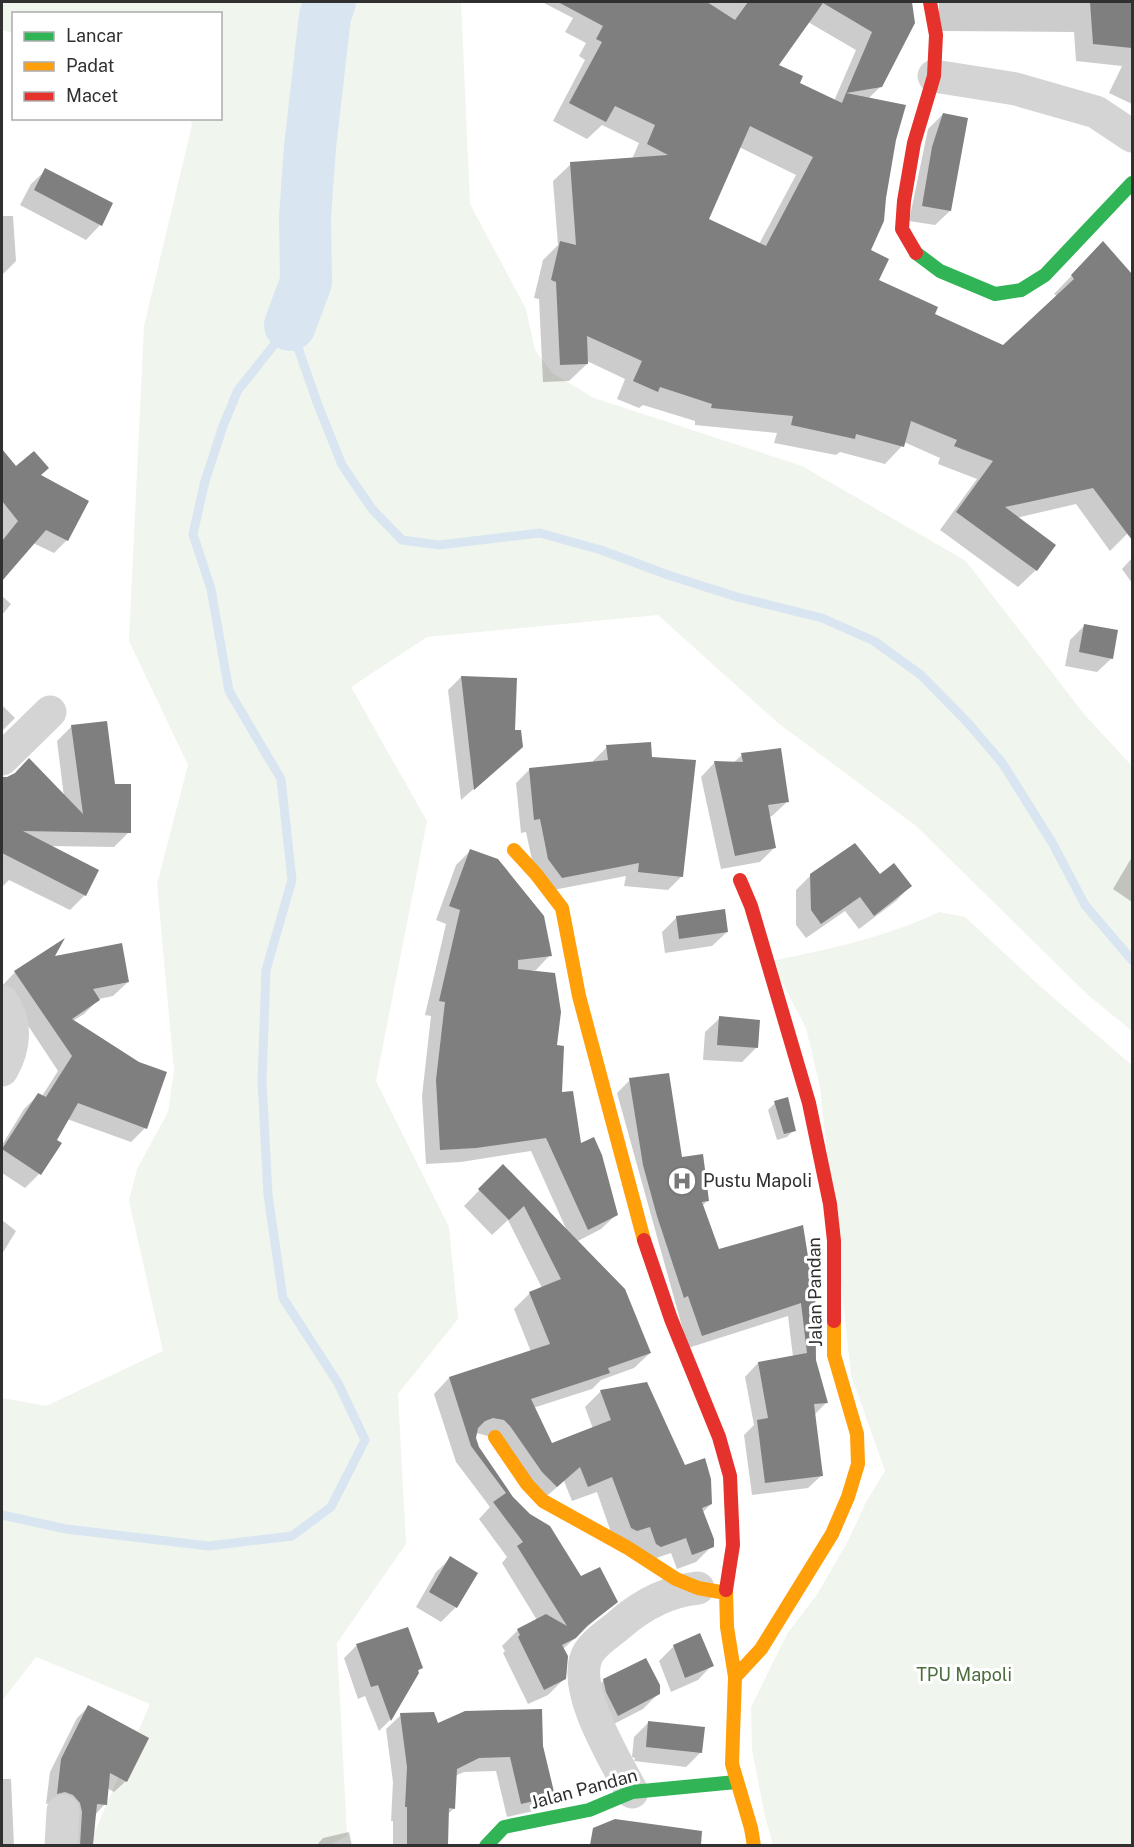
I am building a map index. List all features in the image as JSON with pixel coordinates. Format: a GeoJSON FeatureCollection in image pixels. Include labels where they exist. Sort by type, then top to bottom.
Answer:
{"type":"FeatureCollection","features":[{"type":"Feature","properties":{"kind":"street"},"geometry":{"type":"LineString","coordinates":[[930,2],[936,35],[934,76],[914,143],[902,228],[917,255],[940,271],[995,294],[1021,290],[1045,275],[1132,183]]}},
{"type":"Feature","properties":{"kind":"street"},"geometry":{"type":"LineString","coordinates":[[934,76],[1016,89],[1096,112],[1132,136]]}},
{"type":"Feature","properties":{"kind":"street"},"geometry":{"type":"LineString","coordinates":[[2,759],[50,712]]}},
{"type":"Feature","properties":{"kind":"street"},"geometry":{"type":"LineString","coordinates":[[514,850],[562,908],[579,996],[642,1234],[671,1319],[719,1437],[730,1476],[733,1545],[712,1590],[727,1627],[735,1677],[732,1764],[754,1845]]}},
{"type":"Feature","properties":{"kind":"street","name":"Jalan Pandan"},"geometry":{"type":"LineString","coordinates":[[735,1677],[760,1649],[832,1534],[848,1497],[858,1464],[857,1434],[834,1355],[834,1241],[828,1192],[809,1103],[751,906],[740,880]]}},
{"type":"Feature","properties":{"kind":"street"},"geometry":{"type":"LineString","coordinates":[[2,1001],[8,1010],[12,1033],[11,1054],[2,1070]]}},
{"type":"Feature","properties":{"kind":"street"},"geometry":{"type":"LineString","coordinates":[[495,1437],[526,1484],[543,1501],[628,1548],[676,1579],[712,1590]]}},
{"type":"Feature","properties":{"kind":"street"},"geometry":{"type":"LineString","coordinates":[[632,1792],[589,1703],[583,1681],[584,1664],[589,1652],[604,1636],[635,1611],[685,1589],[712,1590]]}},
{"type":"Feature","properties":{"kind":"street","name":"Jalan Pandan"},"geometry":{"type":"LineString","coordinates":[[486,1845],[504,1827],[589,1810],[632,1792],[736,1782]]}},
{"type":"Feature","properties":{"kind":"street"},"geometry":{"type":"LineString","coordinates":[[61,1845],[63,1811]]}},
{"type":"Feature","properties":{"kind":"green space"},"geometry":{"type":"Polygon","coordinates":[[[2,2],[461,2],[470,204],[526,309],[535,350],[552,373],[594,398],[802,466],[966,561],[1084,714],[1132,766],[1132,1031],[1088,995],[915,825],[778,723],[658,615],[427,637],[351,687],[427,821],[376,1081],[449,1227],[458,1319],[398,1394],[406,1544],[337,1643],[347,1836],[328,1846],[89,1845],[150,1704],[36,1657],[2,1701],[2,1398],[46,1406],[163,1351],[129,1201],[137,1169],[168,1112],[174,1070],[157,884],[188,765],[129,641],[144,326],[192,125],[190,120],[222,120],[222,12],[12,12],[12,33],[2,30],[2,2]]]}},
{"type":"Feature","properties":{"kind":"green space","name":"TPU Mapoli"},"geometry":{"type":"Polygon","coordinates":[[[939,912],[965,917],[1041,987],[1132,1065],[1132,1845],[773,1845],[765,1817],[752,1749],[751,1707],[787,1634],[818,1593],[885,1471],[851,1375],[820,1087],[806,1028],[771,961],[877,936],[939,912]]]}},
{"type":"Feature","properties":{"kind":"building"},"geometry":{"type":"Polygon","coordinates":[[[558,2],[707,2],[735,20],[748,2],[912,2],[915,23],[882,87],[846,93],[906,105],[896,140],[884,221],[871,250],[889,259],[879,280],[938,307],[935,314],[1003,345],[1074,279],[1071,275],[1103,241],[1132,274],[1132,540],[1093,488],[1005,507],[1056,545],[1037,571],[956,512],[993,461],[954,446],[957,440],[911,421],[904,447],[856,434],[855,439],[791,425],[793,416],[711,408],[712,404],[660,387],[658,392],[633,381],[642,361],[587,336],[588,364],[560,365],[556,282],[551,280],[560,241],[576,245],[570,162],[668,155],[647,144],[655,125],[615,106],[606,122],[569,103],[602,42],[596,39],[603,26],[558,2]],[[823,3],[779,65],[803,76],[800,83],[842,103],[872,32],[823,3]],[[750,126],[709,219],[766,246],[813,157],[750,126]]]}},
{"type":"Feature","properties":{"kind":"building"},"geometry":{"type":"Polygon","coordinates":[[[1090,2],[1132,2],[1132,48],[1093,44],[1090,2]]]}},
{"type":"Feature","properties":{"kind":"building"},"geometry":{"type":"Polygon","coordinates":[[[943,113],[968,118],[951,211],[922,206],[932,147],[943,113]]]}},
{"type":"Feature","properties":{"kind":"building"},"geometry":{"type":"Polygon","coordinates":[[[45,168],[113,203],[102,226],[34,190],[45,168]]]}},
{"type":"Feature","properties":{"kind":"building"},"geometry":{"type":"Polygon","coordinates":[[[2,449],[16,466],[34,451],[49,468],[41,475],[89,501],[68,541],[46,530],[2,581],[2,541],[18,521],[2,501],[2,449]]]}},
{"type":"Feature","properties":{"kind":"building"},"geometry":{"type":"Polygon","coordinates":[[[1084,624],[1118,630],[1113,659],[1079,652],[1084,624]]]}},
{"type":"Feature","properties":{"kind":"building"},"geometry":{"type":"Polygon","coordinates":[[[461,676],[517,678],[515,730],[521,730],[523,747],[474,790],[461,676]]]}},
{"type":"Feature","properties":{"kind":"building"},"geometry":{"type":"Polygon","coordinates":[[[107,721],[115,784],[131,784],[131,833],[23,831],[99,870],[86,896],[2,853],[2,777],[15,773],[29,758],[83,814],[71,725],[107,721]]]}},
{"type":"Feature","properties":{"kind":"building"},"geometry":{"type":"Polygon","coordinates":[[[651,742],[652,757],[696,760],[683,877],[638,872],[639,863],[562,878],[548,859],[540,819],[534,820],[529,768],[608,760],[606,745],[651,742]]]}},
{"type":"Feature","properties":{"kind":"building"},"geometry":{"type":"Polygon","coordinates":[[[781,748],[789,802],[768,805],[776,848],[735,856],[714,761],[743,762],[741,753],[781,748]]]}},
{"type":"Feature","properties":{"kind":"building"},"geometry":{"type":"Polygon","coordinates":[[[855,843],[880,874],[894,863],[912,886],[874,916],[860,897],[821,924],[811,910],[810,874],[855,843]]]}},
{"type":"Feature","properties":{"kind":"building"},"geometry":{"type":"Polygon","coordinates":[[[470,849],[498,859],[544,916],[552,956],[518,960],[518,969],[555,973],[561,1012],[557,1045],[564,1046],[562,1092],[573,1091],[581,1143],[594,1137],[602,1155],[618,1215],[588,1230],[546,1138],[476,1148],[440,1150],[436,1080],[445,1002],[439,1001],[460,910],[449,906],[470,849]]]}},
{"type":"Feature","properties":{"kind":"building"},"geometry":{"type":"Polygon","coordinates":[[[725,909],[728,932],[679,939],[676,916],[725,909]]]}},
{"type":"Feature","properties":{"kind":"building"},"geometry":{"type":"Polygon","coordinates":[[[65,938],[55,956],[122,943],[129,982],[93,989],[100,1000],[72,1019],[139,1062],[167,1072],[147,1129],[78,1103],[57,1140],[62,1143],[41,1175],[2,1149],[38,1093],[46,1097],[72,1056],[14,971],[65,938]]]}},
{"type":"Feature","properties":{"kind":"building"},"geometry":{"type":"Polygon","coordinates":[[[719,1016],[760,1020],[758,1048],[717,1045],[719,1016]]]}},
{"type":"Feature","properties":{"kind":"building"},"geometry":{"type":"Polygon","coordinates":[[[669,1073],[682,1157],[703,1154],[709,1201],[702,1202],[719,1249],[803,1225],[810,1269],[815,1268],[816,1360],[828,1403],[814,1404],[823,1476],[765,1483],[757,1420],[768,1418],[758,1362],[807,1353],[801,1303],[702,1336],[688,1296],[684,1298],[643,1165],[629,1078],[669,1073]]]}},
{"type":"Feature","properties":{"kind":"building"},"geometry":{"type":"Polygon","coordinates":[[[788,1097],[796,1131],[784,1134],[774,1101],[788,1097]]]}},
{"type":"Feature","properties":{"kind":"building"},"geometry":{"type":"Polygon","coordinates":[[[503,1164],[625,1289],[651,1353],[608,1368],[610,1373],[531,1399],[552,1443],[611,1420],[600,1390],[647,1382],[685,1465],[705,1458],[711,1479],[712,1504],[702,1508],[714,1539],[714,1547],[692,1555],[686,1538],[661,1547],[656,1544],[650,1527],[637,1531],[631,1528],[612,1477],[588,1487],[580,1467],[557,1487],[542,1472],[504,1420],[493,1418],[485,1421],[478,1428],[476,1438],[479,1447],[513,1497],[530,1514],[550,1526],[581,1576],[600,1567],[618,1602],[587,1626],[576,1638],[562,1645],[568,1656],[566,1679],[544,1690],[518,1637],[520,1635],[517,1629],[546,1614],[567,1626],[517,1546],[523,1542],[493,1502],[506,1493],[471,1446],[449,1377],[550,1344],[529,1292],[561,1279],[524,1206],[509,1220],[478,1189],[503,1164]]]}},
{"type":"Feature","properties":{"kind":"building"},"geometry":{"type":"Polygon","coordinates":[[[450,1556],[478,1573],[457,1608],[429,1592],[450,1556]]]}},
{"type":"Feature","properties":{"kind":"building"},"geometry":{"type":"Polygon","coordinates":[[[408,1627],[423,1668],[418,1670],[419,1673],[391,1721],[378,1685],[371,1687],[356,1644],[408,1627]]]}},
{"type":"Feature","properties":{"kind":"building"},"geometry":{"type":"Polygon","coordinates":[[[700,1633],[714,1666],[685,1678],[673,1645],[700,1633]]]}},
{"type":"Feature","properties":{"kind":"building"},"geometry":{"type":"Polygon","coordinates":[[[646,1658],[660,1685],[660,1694],[618,1716],[606,1692],[603,1679],[646,1658]]]}},
{"type":"Feature","properties":{"kind":"building"},"geometry":{"type":"Polygon","coordinates":[[[88,1705],[149,1738],[127,1782],[110,1773],[107,1805],[97,1804],[93,1845],[80,1845],[82,1812],[80,1803],[73,1795],[65,1792],[57,1794],[61,1759],[88,1705]]]}},
{"type":"Feature","properties":{"kind":"building"},"geometry":{"type":"Polygon","coordinates":[[[542,1709],[543,1746],[555,1796],[521,1804],[510,1757],[479,1758],[457,1769],[455,1809],[449,1808],[448,1845],[407,1845],[407,1807],[405,1807],[407,1767],[400,1713],[434,1712],[438,1723],[465,1711],[542,1709]]]}},
{"type":"Feature","properties":{"kind":"building"},"geometry":{"type":"Polygon","coordinates":[[[648,1721],[705,1727],[702,1753],[646,1747],[648,1721]]]}},
{"type":"Feature","properties":{"kind":"building"},"geometry":{"type":"Polygon","coordinates":[[[615,1819],[702,1831],[701,1845],[590,1845],[593,1828],[615,1819]]]}},
{"type":"Feature","properties":{"kind":"waterway"},"geometry":{"type":"LineString","coordinates":[[290,325],[306,282],[305,217],[310,147],[325,16],[330,2]]}},
{"type":"Feature","properties":{"kind":"waterway"},"geometry":{"type":"LineString","coordinates":[[290,325],[342,465],[372,509],[402,540],[439,545],[540,533],[601,550],[737,597],[822,618],[874,641],[921,675],[969,724],[1003,764],[1053,844],[1085,905],[1132,960]]}},
{"type":"Feature","properties":{"kind":"waterway"},"geometry":{"type":"LineString","coordinates":[[2,1515],[66,1529],[209,1546],[292,1536],[331,1507],[365,1440],[338,1383],[283,1298],[268,1195],[262,1081],[266,970],[292,880],[281,779],[229,691],[211,589],[193,534],[205,481],[223,426],[238,390],[290,325]]}},
{"type":"Feature","properties":{"kind":"traffic: fast"},"geometry":{"type":"LineString","coordinates":[[916,253],[940,271],[995,294],[1021,290],[1045,275],[1132,183]]}},
{"type":"Feature","properties":{"kind":"traffic: fast"},"geometry":{"type":"LineString","coordinates":[[486,1846],[504,1827],[589,1810],[632,1792],[736,1782]]}},
{"type":"Feature","properties":{"kind":"traffic: slow"},"geometry":{"type":"LineString","coordinates":[[514,850],[562,908],[579,996],[644,1240]]}},
{"type":"Feature","properties":{"kind":"traffic: slow"},"geometry":{"type":"LineString","coordinates":[[735,1677],[761,1649],[832,1534],[848,1497],[858,1464],[857,1434],[834,1355],[834,1321]]}},
{"type":"Feature","properties":{"kind":"traffic: slow"},"geometry":{"type":"LineString","coordinates":[[495,1437],[527,1484],[543,1501],[628,1548],[676,1579],[698,1588],[726,1593]]}},
{"type":"Feature","properties":{"kind":"traffic: slow"},"geometry":{"type":"LineString","coordinates":[[726,1590],[727,1627],[735,1677],[732,1764],[754,1846]]}},
{"type":"Feature","properties":{"kind":"traffic: jam"},"geometry":{"type":"LineString","coordinates":[[916,253],[902,229],[904,201],[914,143],[934,76],[936,35],[930,2]]}},
{"type":"Feature","properties":{"kind":"traffic: jam"},"geometry":{"type":"LineString","coordinates":[[740,880],[751,906],[809,1103],[830,1204],[834,1241],[834,1321]]}},
{"type":"Feature","properties":{"kind":"traffic: jam"},"geometry":{"type":"LineString","coordinates":[[644,1240],[671,1319],[719,1437],[730,1476],[733,1545],[726,1590]]}},
{"type":"Feature","properties":{"kind":"place","name":"Pustu Mapoli"},"geometry":{"type":"Point","coordinates":[682,1181]}}]}
